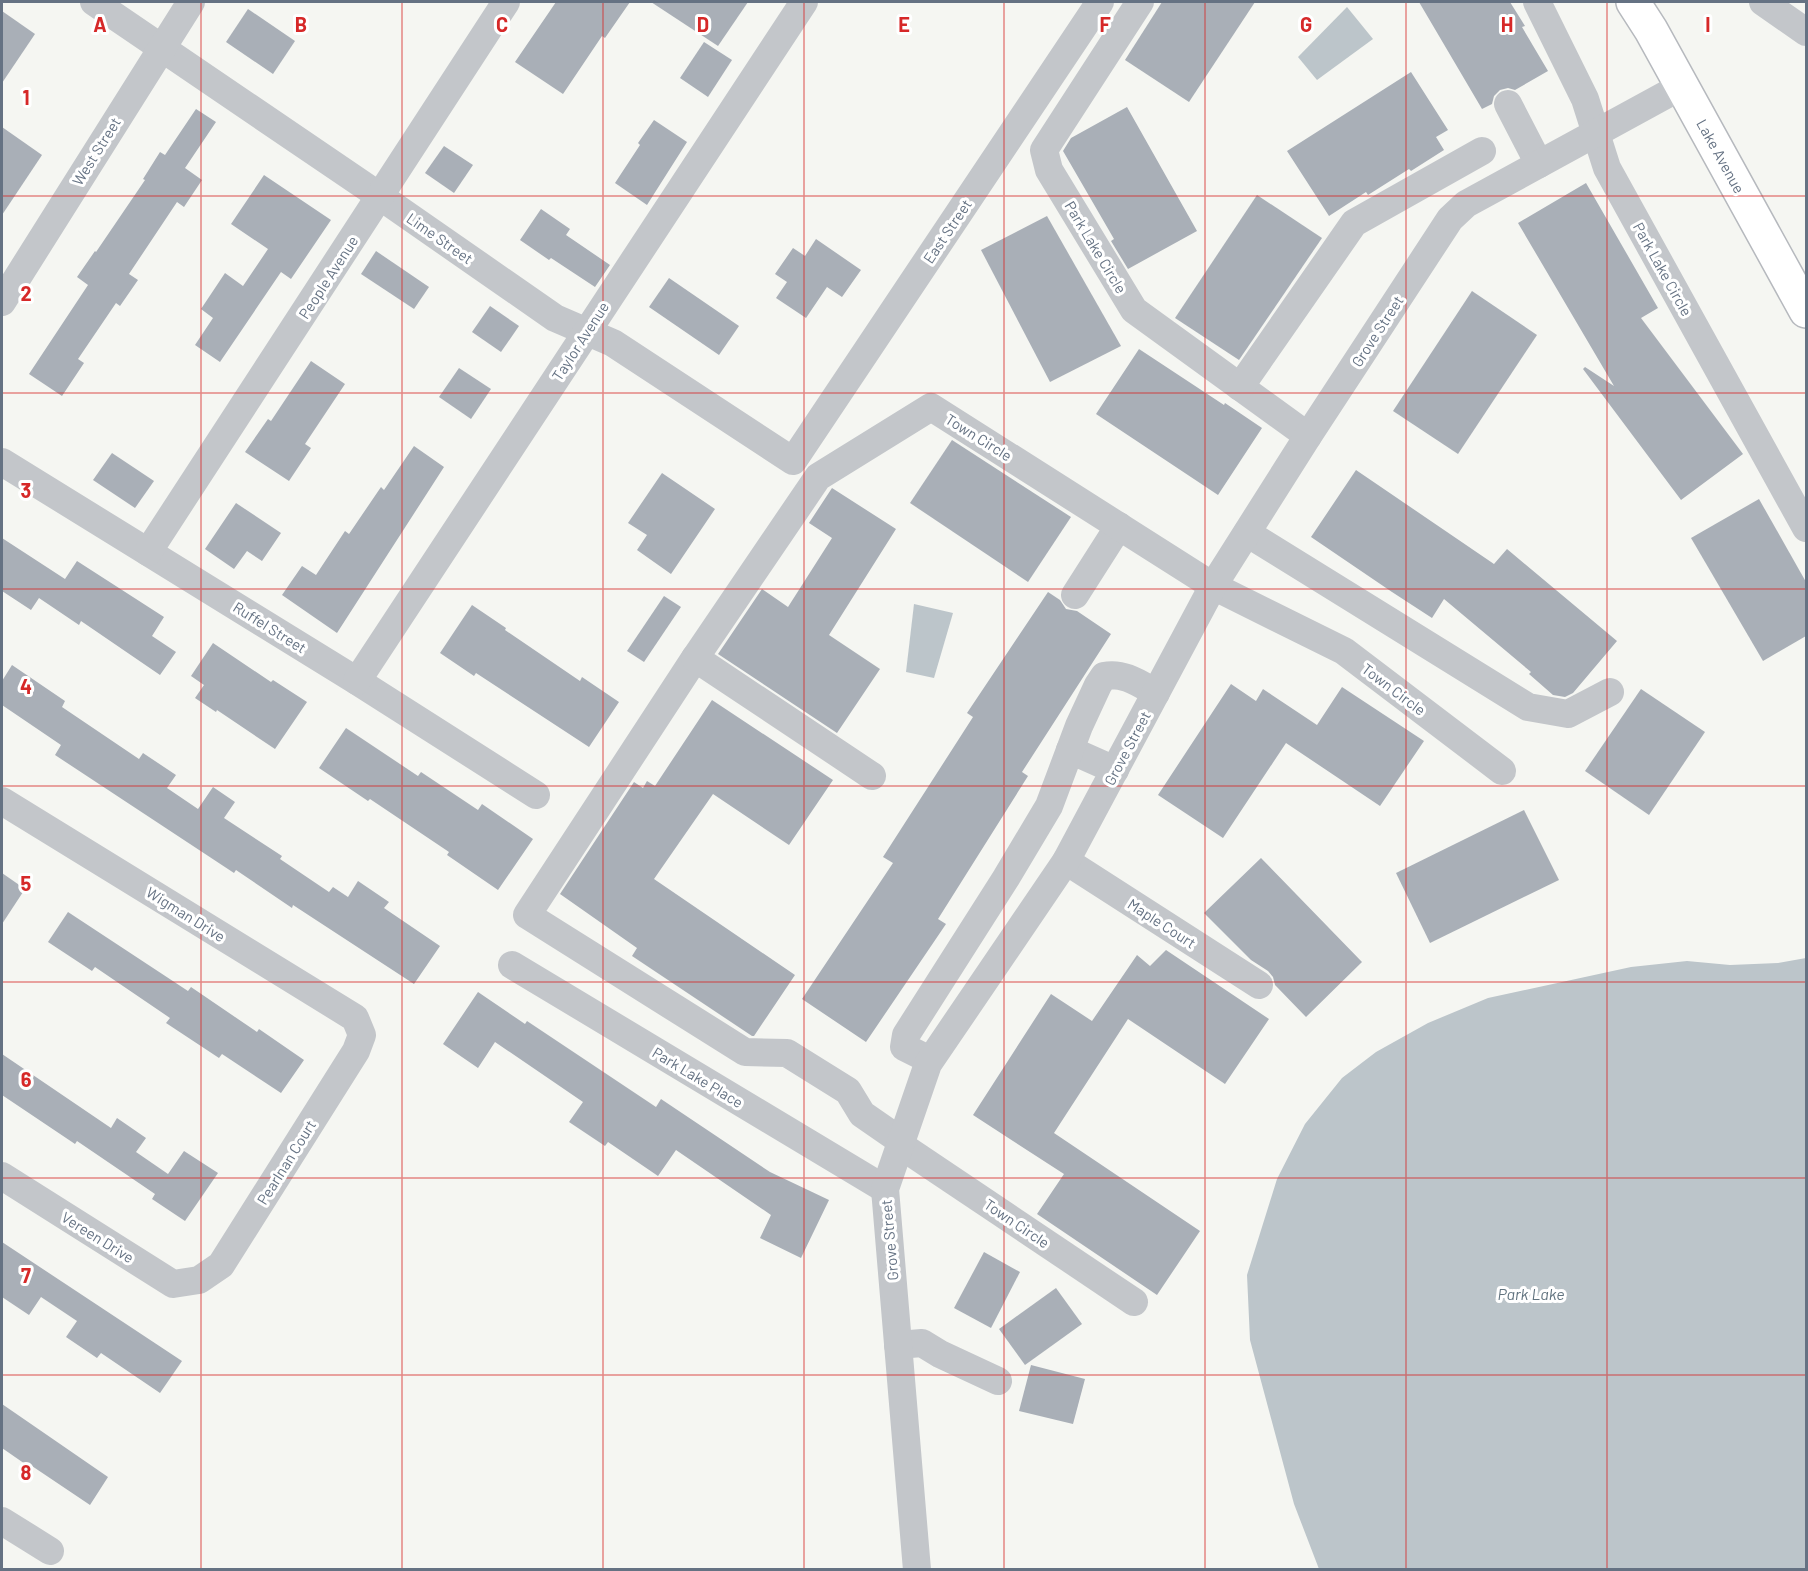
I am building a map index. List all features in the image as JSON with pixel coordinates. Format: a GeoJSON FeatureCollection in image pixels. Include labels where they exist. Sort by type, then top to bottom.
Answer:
{"type":"FeatureCollection","features":[{"type":"Feature","properties":{"kind":"main road","name":"Lake Avenue"},"geometry":{"type":"LineString","coordinates":[[1635,2],[1806,312]]}},
{"type":"Feature","properties":{"kind":"street","name":"Lime Street"},"geometry":{"type":"LineString","coordinates":[[94,2],[555,318],[613,343],[794,461]]}},
{"type":"Feature","properties":{"kind":"street","name":"West Street"},"geometry":{"type":"LineString","coordinates":[[2,302],[191,2]]}},
{"type":"Feature","properties":{"kind":"street","name":"People Avenue"},"geometry":{"type":"LineString","coordinates":[[148,552],[506,2]]}},
{"type":"Feature","properties":{"kind":"street","name":"Taylor Avenue"},"geometry":{"type":"LineString","coordinates":[[357,681],[804,2]]}},
{"type":"Feature","properties":{"kind":"street","name":"East Street"},"geometry":{"type":"LineString","coordinates":[[794,461],[1100,2]]}},
{"type":"Feature","properties":{"kind":"street","name":"Park Lake Circle"},"geometry":{"type":"LineString","coordinates":[[1140,2],[1044,150],[1049,170],[1134,310],[1308,436]]}},
{"type":"Feature","properties":{"kind":"street","name":"Park Lake Circle"},"geometry":{"type":"LineString","coordinates":[[1537,2],[1585,99],[1607,168],[1806,528]]}},
{"type":"Feature","properties":{"kind":"street"},"geometry":{"type":"LineString","coordinates":[[1763,2],[1806,32]]}},
{"type":"Feature","properties":{"kind":"street","name":"Grove Street"},"geometry":{"type":"LineString","coordinates":[[917,1569],[885,1190],[930,1060],[1061,868],[1214,586],[1308,436],[1450,219],[1466,204],[1682,86]]}},
{"type":"Feature","properties":{"kind":"street"},"geometry":{"type":"LineString","coordinates":[[1508,104],[1539,164]]}},
{"type":"Feature","properties":{"kind":"street"},"geometry":{"type":"LineString","coordinates":[[1240,387],[1354,223],[1482,151]]}},
{"type":"Feature","properties":{"kind":"street","name":"Town Circle"},"geometry":{"type":"LineString","coordinates":[[1134,1302],[901,1143],[862,1114],[848,1091],[787,1053],[745,1052],[527,915],[695,658],[818,477],[931,407],[1214,586],[1344,651],[1502,771]]}},
{"type":"Feature","properties":{"kind":"street","name":"Ruffel Street"},"geometry":{"type":"LineString","coordinates":[[2,462],[357,681],[536,795]]}},
{"type":"Feature","properties":{"kind":"street"},"geometry":{"type":"LineString","coordinates":[[1076,595],[1119,526]]}},
{"type":"Feature","properties":{"kind":"street"},"geometry":{"type":"LineString","coordinates":[[1247,533],[1528,707],[1568,714],[1610,692]]}},
{"type":"Feature","properties":{"kind":"street"},"geometry":{"type":"LineString","coordinates":[[695,658],[872,776]]}},
{"type":"Feature","properties":{"kind":"street"},"geometry":{"type":"LineString","coordinates":[[930,1060],[904,1047],[906,1035],[1050,806],[1079,726],[1098,685],[1104,676],[1113,674],[1131,679],[1156,693]]}},
{"type":"Feature","properties":{"kind":"street"},"geometry":{"type":"LineString","coordinates":[[1070,750],[1115,770]]}},
{"type":"Feature","properties":{"kind":"street","name":"Wigman Drive"},"geometry":{"type":"LineString","coordinates":[[2,801],[355,1018],[362,1035]]}},
{"type":"Feature","properties":{"kind":"street","name":"Maple Court"},"geometry":{"type":"LineString","coordinates":[[1022,851],[1061,868],[1259,985]]}},
{"type":"Feature","properties":{"kind":"street","name":"Park Lake Place"},"geometry":{"type":"LineString","coordinates":[[512,965],[885,1190]]}},
{"type":"Feature","properties":{"kind":"street","name":"Pearlnan Court"},"geometry":{"type":"LineString","coordinates":[[199,1281],[221,1265],[356,1051],[362,1035]]}},
{"type":"Feature","properties":{"kind":"street","name":"Vereen Drive"},"geometry":{"type":"LineString","coordinates":[[2,1176],[173,1284],[199,1281]]}},
{"type":"Feature","properties":{"kind":"street"},"geometry":{"type":"LineString","coordinates":[[898,1345],[922,1343],[998,1381]]}},
{"type":"Feature","properties":{"kind":"street"},"geometry":{"type":"LineString","coordinates":[[2,1521],[50,1551]]}},
{"type":"Feature","properties":{"kind":"water"},"geometry":{"type":"Polygon","coordinates":[[[1347,7],[1373,39],[1317,80],[1298,57],[1347,7]]]}},
{"type":"Feature","properties":{"kind":"water"},"geometry":{"type":"Polygon","coordinates":[[[914,604],[953,613],[934,678],[906,672],[914,604]]]}},
{"type":"Feature","properties":{"kind":"water","name":"Park Lake"},"geometry":{"type":"Polygon","coordinates":[[[1806,958],[1806,1569],[1319,1569],[1294,1504],[1250,1340],[1247,1275],[1277,1179],[1305,1124],[1342,1078],[1376,1052],[1428,1023],[1488,998],[1631,967],[1687,961],[1730,965],[1778,963],[1806,958]]]}},
{"type":"Feature","properties":{"kind":"building"},"geometry":{"type":"Polygon","coordinates":[[[556,2],[630,2],[605,38],[602,36],[563,94],[515,62],[556,2]]]}},
{"type":"Feature","properties":{"kind":"building"},"geometry":{"type":"Polygon","coordinates":[[[651,2],[748,2],[718,46],[651,2]]]}},
{"type":"Feature","properties":{"kind":"building"},"geometry":{"type":"Polygon","coordinates":[[[1162,2],[1255,2],[1189,102],[1125,60],[1162,2]]]}},
{"type":"Feature","properties":{"kind":"building"},"geometry":{"type":"Polygon","coordinates":[[[1419,2],[1510,2],[1548,71],[1515,90],[1508,88],[1500,90],[1494,96],[1492,104],[1482,109],[1419,2]]]}},
{"type":"Feature","properties":{"kind":"building"},"geometry":{"type":"Polygon","coordinates":[[[248,9],[295,41],[273,74],[226,42],[248,9]]]}},
{"type":"Feature","properties":{"kind":"building"},"geometry":{"type":"Polygon","coordinates":[[[2,11],[35,34],[2,83],[2,11]]]}},
{"type":"Feature","properties":{"kind":"building"},"geometry":{"type":"Polygon","coordinates":[[[704,42],[732,60],[708,97],[680,78],[704,42]]]}},
{"type":"Feature","properties":{"kind":"building"},"geometry":{"type":"Polygon","coordinates":[[[1411,72],[1448,130],[1436,137],[1444,150],[1368,195],[1366,192],[1329,216],[1287,151],[1411,72]]]}},
{"type":"Feature","properties":{"kind":"building"},"geometry":{"type":"Polygon","coordinates":[[[1127,107],[1197,231],[1128,269],[1111,241],[1114,239],[1063,151],[1071,138],[1127,107]]]}},
{"type":"Feature","properties":{"kind":"building"},"geometry":{"type":"Polygon","coordinates":[[[196,109],[216,122],[185,168],[202,180],[184,207],[177,202],[129,274],[138,280],[120,306],[116,303],[78,359],[84,363],[62,396],[29,374],[88,285],[77,277],[145,180],[143,179],[160,152],[165,155],[196,109]]]}},
{"type":"Feature","properties":{"kind":"building"},"geometry":{"type":"Polygon","coordinates":[[[654,120],[687,142],[647,205],[615,183],[654,120]]]}},
{"type":"Feature","properties":{"kind":"building"},"geometry":{"type":"Polygon","coordinates":[[[2,127],[42,155],[2,215],[2,127]]]}},
{"type":"Feature","properties":{"kind":"building"},"geometry":{"type":"Polygon","coordinates":[[[444,146],[473,165],[454,193],[425,173],[444,146]]]}},
{"type":"Feature","properties":{"kind":"building"},"geometry":{"type":"Polygon","coordinates":[[[264,175],[331,220],[291,279],[281,272],[220,362],[195,345],[213,318],[201,309],[225,273],[243,286],[268,249],[231,224],[264,175]]]}},
{"type":"Feature","properties":{"kind":"building"},"geometry":{"type":"Polygon","coordinates":[[[1586,183],[1658,308],[1641,318],[1743,454],[1681,500],[1583,369],[1585,367],[1614,386],[1518,223],[1586,183]]]}},
{"type":"Feature","properties":{"kind":"building"},"geometry":{"type":"Polygon","coordinates":[[[1257,195],[1322,238],[1239,360],[1175,318],[1257,195]]]}},
{"type":"Feature","properties":{"kind":"building"},"geometry":{"type":"Polygon","coordinates":[[[541,209],[570,229],[566,235],[610,265],[595,287],[520,240],[541,209]]]}},
{"type":"Feature","properties":{"kind":"building"},"geometry":{"type":"Polygon","coordinates":[[[1047,216],[1121,346],[1050,382],[981,250],[1047,216]]]}},
{"type":"Feature","properties":{"kind":"building"},"geometry":{"type":"Polygon","coordinates":[[[816,239],[861,270],[842,297],[827,287],[806,318],[776,298],[787,282],[775,274],[793,248],[805,256],[816,239]]]}},
{"type":"Feature","properties":{"kind":"building"},"geometry":{"type":"Polygon","coordinates":[[[376,251],[429,287],[414,309],[361,274],[376,251]]]}},
{"type":"Feature","properties":{"kind":"building"},"geometry":{"type":"Polygon","coordinates":[[[669,278],[739,326],[719,355],[649,307],[669,278]]]}},
{"type":"Feature","properties":{"kind":"building"},"geometry":{"type":"Polygon","coordinates":[[[1472,291],[1537,335],[1458,454],[1393,411],[1472,291]]]}},
{"type":"Feature","properties":{"kind":"building"},"geometry":{"type":"Polygon","coordinates":[[[490,306],[519,326],[501,352],[472,332],[490,306]]]}},
{"type":"Feature","properties":{"kind":"building"},"geometry":{"type":"Polygon","coordinates":[[[1139,349],[1262,428],[1218,495],[1096,414],[1139,349]]]}},
{"type":"Feature","properties":{"kind":"building"},"geometry":{"type":"Polygon","coordinates":[[[311,361],[345,384],[305,444],[311,448],[289,481],[245,452],[268,419],[271,421],[311,361]]]}},
{"type":"Feature","properties":{"kind":"building"},"geometry":{"type":"Polygon","coordinates":[[[459,368],[491,389],[471,419],[439,397],[459,368]]]}},
{"type":"Feature","properties":{"kind":"building"},"geometry":{"type":"Polygon","coordinates":[[[952,440],[1071,517],[1028,582],[910,503],[952,440]]]}},
{"type":"Feature","properties":{"kind":"building"},"geometry":{"type":"Polygon","coordinates":[[[414,446],[444,467],[337,633],[282,595],[302,566],[316,575],[345,531],[349,534],[381,487],[384,490],[414,446]]]}},
{"type":"Feature","properties":{"kind":"building"},"geometry":{"type":"Polygon","coordinates":[[[112,453],[154,481],[135,508],[93,480],[112,453]]]}},
{"type":"Feature","properties":{"kind":"building"},"geometry":{"type":"Polygon","coordinates":[[[1356,470],[1494,564],[1507,549],[1617,641],[1573,693],[1565,697],[1553,695],[1529,674],[1531,672],[1444,599],[1432,618],[1392,592],[1311,537],[1356,470]]]}},
{"type":"Feature","properties":{"kind":"building"},"geometry":{"type":"Polygon","coordinates":[[[662,473],[715,509],[671,574],[637,550],[647,535],[628,523],[662,473]]]}},
{"type":"Feature","properties":{"kind":"building"},"geometry":{"type":"Polygon","coordinates":[[[832,488],[896,529],[829,635],[880,669],[837,733],[718,654],[762,589],[788,607],[832,538],[809,523],[832,488]]]}},
{"type":"Feature","properties":{"kind":"building"},"geometry":{"type":"Polygon","coordinates":[[[1759,499],[1806,582],[1806,636],[1763,661],[1691,538],[1759,499]]]}},
{"type":"Feature","properties":{"kind":"building"},"geometry":{"type":"Polygon","coordinates":[[[236,503],[281,533],[262,561],[247,551],[234,569],[205,549],[236,503]]]}},
{"type":"Feature","properties":{"kind":"building"},"geometry":{"type":"Polygon","coordinates":[[[2,538],[65,579],[77,561],[164,617],[152,636],[176,652],[160,675],[81,621],[79,625],[39,598],[31,610],[2,591],[2,538]]]}},
{"type":"Feature","properties":{"kind":"building"},"geometry":{"type":"Polygon","coordinates":[[[1048,592],[1060,600],[1066,609],[1077,611],[1111,634],[1022,772],[1028,776],[938,919],[946,924],[866,1042],[802,999],[893,863],[883,857],[973,717],[967,713],[1048,592]]]}},
{"type":"Feature","properties":{"kind":"building"},"geometry":{"type":"Polygon","coordinates":[[[664,596],[681,607],[644,662],[627,651],[664,596]]]}},
{"type":"Feature","properties":{"kind":"building"},"geometry":{"type":"Polygon","coordinates":[[[472,605],[580,681],[582,677],[619,702],[589,747],[476,673],[474,676],[440,653],[472,605]]]}},
{"type":"Feature","properties":{"kind":"building"},"geometry":{"type":"Polygon","coordinates":[[[213,643],[271,682],[273,680],[307,702],[275,749],[195,698],[204,685],[191,676],[213,643]]]}},
{"type":"Feature","properties":{"kind":"building"},"geometry":{"type":"Polygon","coordinates":[[[12,665],[65,701],[62,707],[139,759],[143,753],[176,775],[167,788],[198,809],[213,787],[235,802],[224,818],[282,856],[280,859],[329,892],[333,887],[348,897],[358,881],[389,902],[384,908],[440,946],[414,984],[293,905],[292,908],[236,870],[234,873],[55,755],[61,745],[2,705],[2,681],[12,665]]]}},
{"type":"Feature","properties":{"kind":"building"},"geometry":{"type":"Polygon","coordinates":[[[1231,684],[1256,701],[1263,689],[1317,725],[1342,687],[1424,741],[1380,806],[1286,743],[1223,838],[1158,795],[1231,684]]]}},
{"type":"Feature","properties":{"kind":"building"},"geometry":{"type":"Polygon","coordinates":[[[1641,689],[1705,732],[1649,815],[1585,771],[1641,689]]]}},
{"type":"Feature","properties":{"kind":"building"},"geometry":{"type":"Polygon","coordinates":[[[712,700],[833,780],[789,845],[713,794],[654,879],[795,975],[754,1036],[632,956],[637,948],[560,894],[634,782],[643,788],[647,781],[655,786],[712,700]]]}},
{"type":"Feature","properties":{"kind":"building"},"geometry":{"type":"Polygon","coordinates":[[[346,728],[418,776],[421,772],[478,810],[482,804],[533,839],[498,890],[447,855],[449,852],[319,768],[346,728]]]}},
{"type":"Feature","properties":{"kind":"building"},"geometry":{"type":"Polygon","coordinates":[[[1524,810],[1559,880],[1430,943],[1396,873],[1524,810]]]}},
{"type":"Feature","properties":{"kind":"building"},"geometry":{"type":"Polygon","coordinates":[[[1261,858],[1362,962],[1306,1017],[1275,985],[1268,971],[1251,960],[1204,913],[1261,858]]]}},
{"type":"Feature","properties":{"kind":"building"},"geometry":{"type":"Polygon","coordinates":[[[2,873],[25,889],[2,924],[2,873]]]}},
{"type":"Feature","properties":{"kind":"building"},"geometry":{"type":"Polygon","coordinates":[[[68,912],[188,991],[191,987],[257,1032],[259,1029],[304,1060],[281,1093],[222,1054],[219,1058],[166,1023],[170,1018],[95,967],[92,971],[48,942],[68,912]]]}},
{"type":"Feature","properties":{"kind":"building"},"geometry":{"type":"Polygon","coordinates":[[[1166,950],[1269,1019],[1225,1084],[1128,1019],[1054,1133],[1200,1231],[1157,1295],[1037,1214],[1064,1174],[973,1115],[1051,994],[1092,1021],[1137,955],[1150,966],[1166,950]]]}},
{"type":"Feature","properties":{"kind":"building"},"geometry":{"type":"Polygon","coordinates":[[[478,992],[525,1024],[527,1021],[656,1107],[661,1099],[770,1172],[829,1200],[801,1258],[760,1238],[771,1215],[676,1150],[658,1176],[608,1142],[605,1146],[569,1122],[583,1102],[495,1042],[478,1068],[443,1044],[478,992]]]}},
{"type":"Feature","properties":{"kind":"building"},"geometry":{"type":"Polygon","coordinates":[[[2,1054],[111,1128],[117,1118],[146,1138],[136,1152],[168,1174],[184,1151],[218,1173],[185,1221],[152,1199],[155,1194],[77,1141],[75,1144],[2,1095],[2,1054]]]}},
{"type":"Feature","properties":{"kind":"building"},"geometry":{"type":"Polygon","coordinates":[[[2,1242],[182,1361],[160,1393],[101,1353],[97,1358],[66,1337],[77,1321],[41,1297],[29,1315],[2,1297],[2,1242]]]}},
{"type":"Feature","properties":{"kind":"building"},"geometry":{"type":"Polygon","coordinates":[[[984,1252],[1020,1272],[991,1328],[954,1308],[984,1252]]]}},
{"type":"Feature","properties":{"kind":"building"},"geometry":{"type":"Polygon","coordinates":[[[1056,1288],[1082,1324],[1025,1365],[999,1329],[1056,1288]]]}},
{"type":"Feature","properties":{"kind":"building"},"geometry":{"type":"Polygon","coordinates":[[[1031,1365],[1085,1379],[1073,1424],[1019,1411],[1031,1365]]]}},
{"type":"Feature","properties":{"kind":"building"},"geometry":{"type":"Polygon","coordinates":[[[2,1404],[108,1477],[90,1505],[2,1448],[2,1404]]]}}]}
